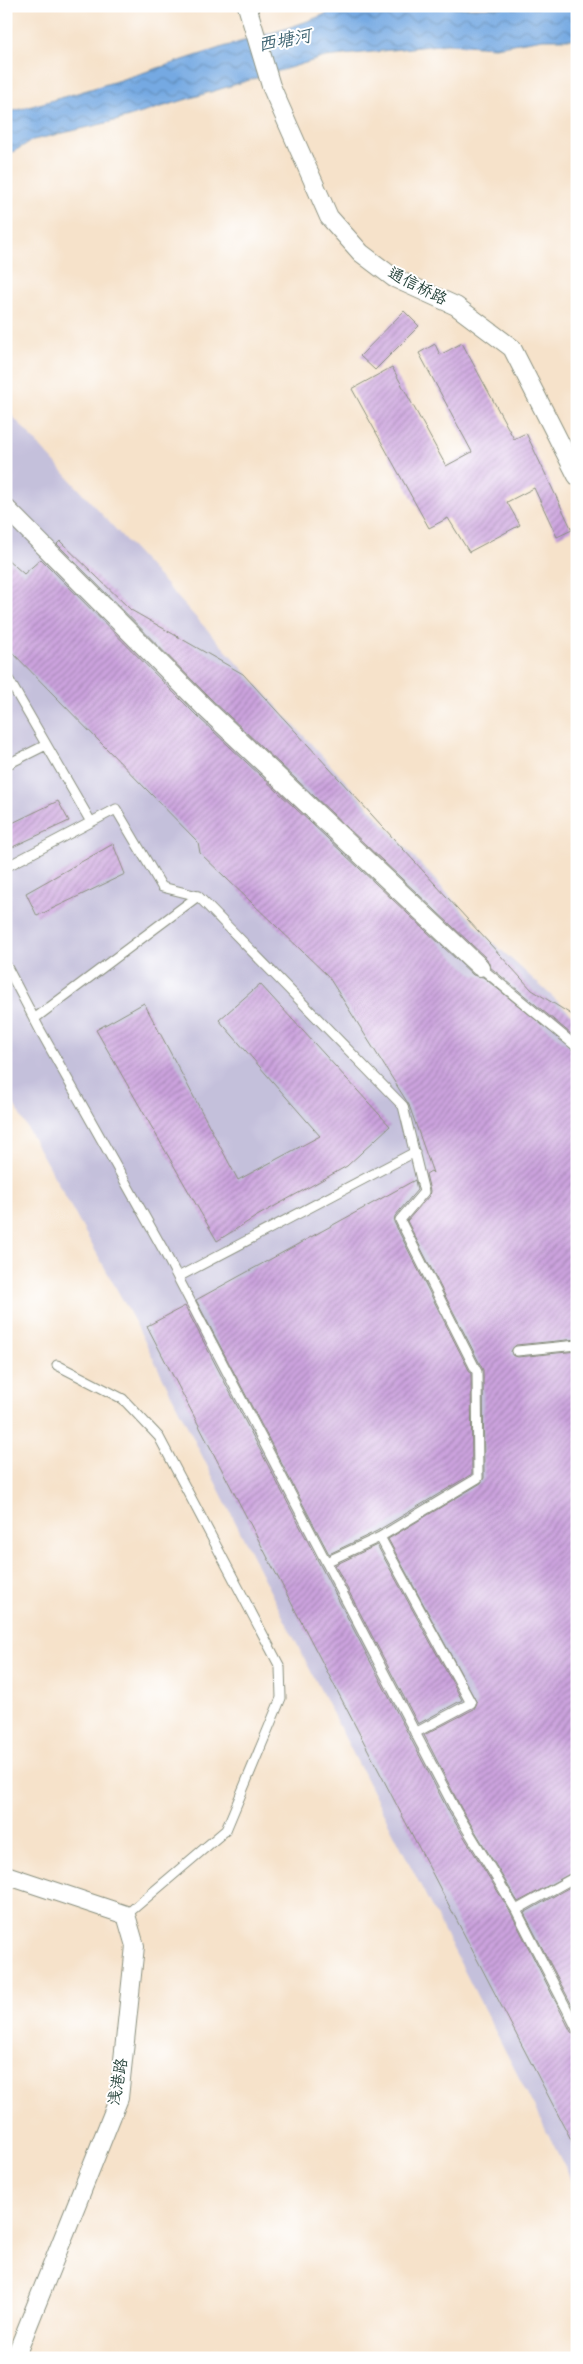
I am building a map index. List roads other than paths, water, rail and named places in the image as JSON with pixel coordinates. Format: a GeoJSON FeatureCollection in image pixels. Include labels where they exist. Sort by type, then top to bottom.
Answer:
{"type":"FeatureCollection","features":[{"type":"Feature","properties":{"kind":"street","name":"通信桥路"},"geometry":{"type":"LineString","coordinates":[[247,6],[271,86],[329,217],[362,252],[394,278],[456,306],[512,348],[577,476]]}},
{"type":"Feature","properties":{"kind":"street"},"geometry":{"type":"LineString","coordinates":[[6,508],[205,708],[480,968]]}},
{"type":"Feature","properties":{"kind":"street"},"geometry":{"type":"LineString","coordinates":[[6,1875],[126,1915]]}},
{"type":"Feature","properties":{"kind":"street","name":"浅港路"},"geometry":{"type":"LineString","coordinates":[[15,2358],[119,2098],[135,1946],[126,1915]]}},
{"type":"Feature","properties":{"kind":"lane"},"geometry":{"type":"LineString","coordinates":[[6,675],[91,822]]}},
{"type":"Feature","properties":{"kind":"lane"},"geometry":{"type":"LineString","coordinates":[[6,765],[46,745]]}},
{"type":"Feature","properties":{"kind":"lane"},"geometry":{"type":"LineString","coordinates":[[6,867],[116,809],[162,887],[198,896],[403,1106],[424,1192],[400,1220],[477,1372],[478,1478],[380,1537],[326,1562]]}},
{"type":"Feature","properties":{"kind":"lane"},"geometry":{"type":"LineString","coordinates":[[34,1020],[198,896]]}},
{"type":"Feature","properties":{"kind":"lane"},"geometry":{"type":"LineString","coordinates":[[6,966],[34,1020],[178,1277],[456,1811],[516,1910],[577,2029]]}},
{"type":"Feature","properties":{"kind":"lane"},"geometry":{"type":"LineString","coordinates":[[480,968],[577,1047]]}},
{"type":"Feature","properties":{"kind":"lane"},"geometry":{"type":"LineString","coordinates":[[178,1277],[414,1152]]}},
{"type":"Feature","properties":{"kind":"lane"},"geometry":{"type":"LineString","coordinates":[[517,1351],[577,1345]]}},
{"type":"Feature","properties":{"kind":"lane"},"geometry":{"type":"LineString","coordinates":[[57,1366],[123,1399],[159,1437],[280,1667],[281,1698],[226,1830],[126,1915]]}},
{"type":"Feature","properties":{"kind":"lane"},"geometry":{"type":"LineString","coordinates":[[380,1537],[471,1703],[415,1733]]}},
{"type":"Feature","properties":{"kind":"lane"},"geometry":{"type":"LineString","coordinates":[[516,1910],[577,1876]]}},
{"type":"Feature","properties":{"kind":"water","name":"西塘河"},"geometry":{"type":"Polygon","coordinates":[[[342,6],[454,6],[455,8],[577,6],[577,39],[543,39],[495,47],[448,44],[325,57],[119,120],[33,140],[6,156],[6,113],[282,30],[342,6]]]}}]}
